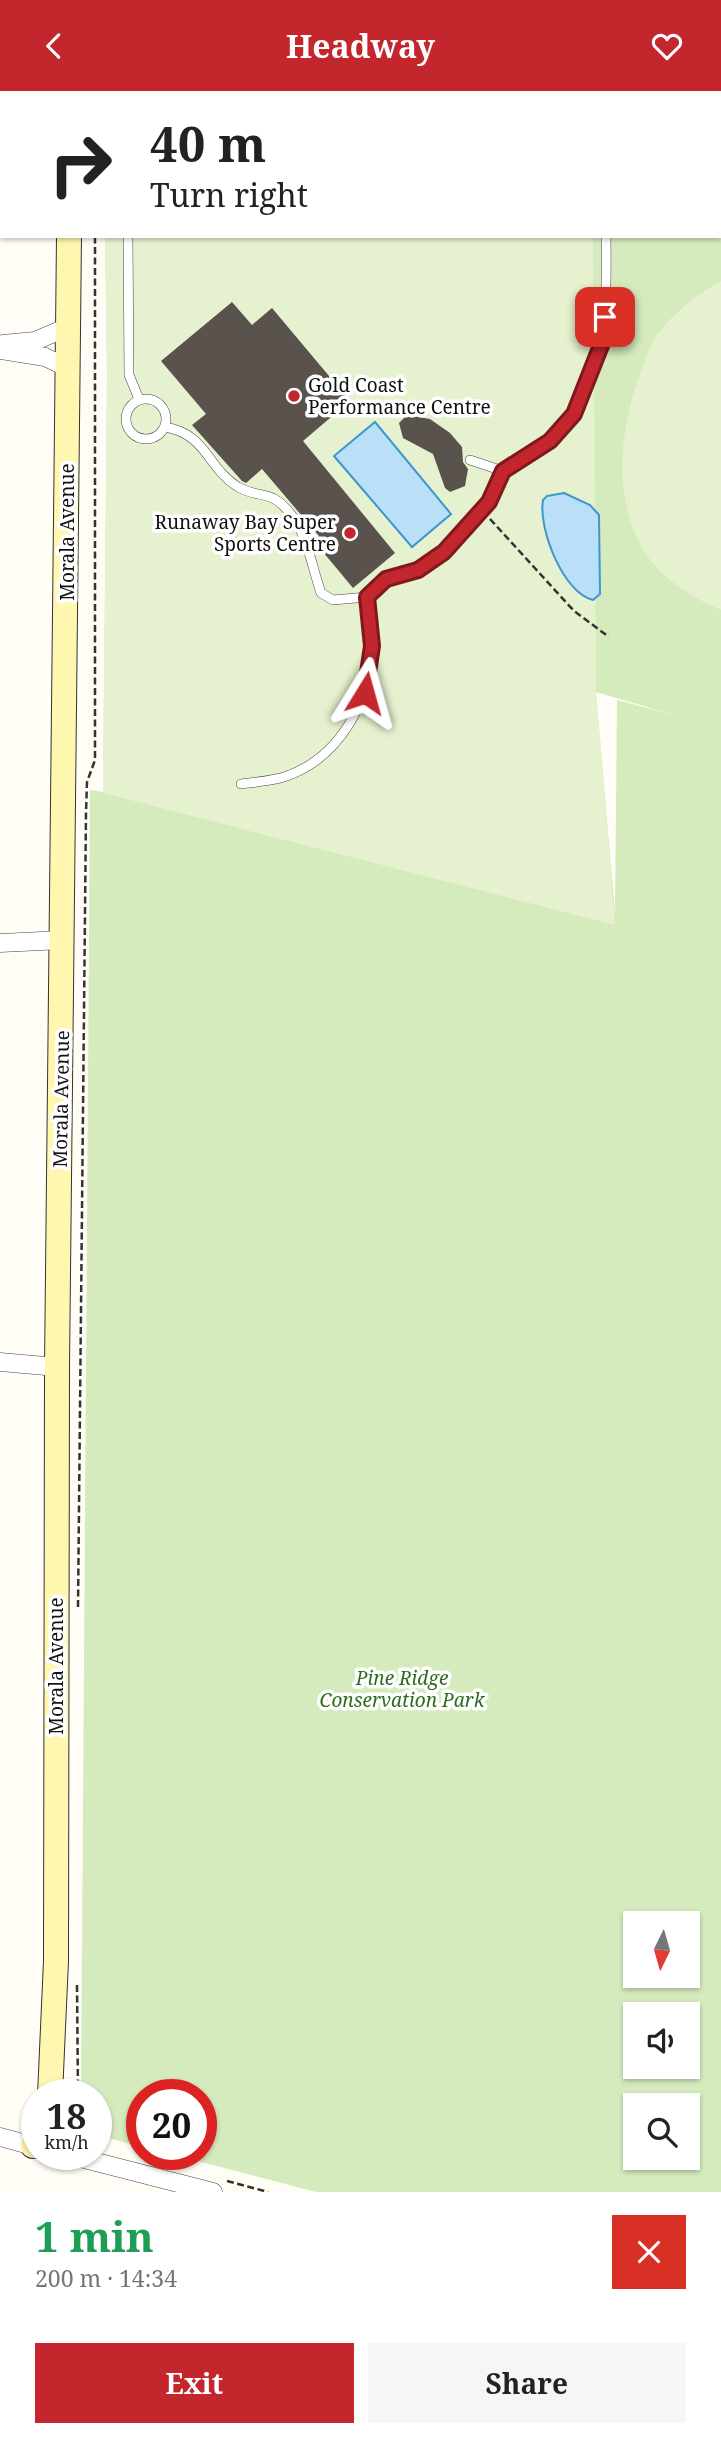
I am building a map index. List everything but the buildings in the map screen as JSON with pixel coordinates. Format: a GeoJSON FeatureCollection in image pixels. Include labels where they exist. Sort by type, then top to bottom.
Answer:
{"type":"FeatureCollection","features":[{"type":"Feature","properties":{"kind":"street","name":"Morala Avenue"},"geometry":{"type":"LineString","coordinates":[[51,2079],[56,1961],[57,1367],[64,940],[69,238]]}},
{"type":"Feature","properties":{"kind":"street"},"geometry":{"type":"LineString","coordinates":[[0,344],[35,341],[68,327]]}},
{"type":"Feature","properties":{"kind":"street"},"geometry":{"type":"LineString","coordinates":[[0,350],[45,357],[68,368]]}},
{"type":"Feature","properties":{"kind":"street"},"geometry":{"type":"LineString","coordinates":[[0,943],[64,940]]}},
{"type":"Feature","properties":{"kind":"street"},"geometry":{"type":"LineString","coordinates":[[0,1362],[57,1367]]}},
{"type":"Feature","properties":{"kind":"street","name":"Morala Avenue"},"geometry":{"type":"LineString","coordinates":[[56,1961],[63,2079]]}},
{"type":"Feature","properties":{"kind":"street"},"geometry":{"type":"LineString","coordinates":[[0,2137],[21,2142]]}},
{"type":"Feature","properties":{"kind":"street"},"geometry":{"type":"LineString","coordinates":[[112,2166],[213,2192]]}},
{"type":"Feature","properties":{"kind":"lane"},"geometry":{"type":"LineString","coordinates":[[128,238],[129,375],[139,399]]}},
{"type":"Feature","properties":{"kind":"lane"},"geometry":{"type":"LineString","coordinates":[[165,426],[181,429],[194,437],[236,485],[269,494],[292,515],[304,540],[321,593],[333,600],[367,597],[386,579],[418,570],[444,552],[483,511],[503,471],[550,441],[574,414],[604,338],[606,238]]}},
{"type":"Feature","properties":{"kind":"lane"},"geometry":{"type":"LineString","coordinates":[[139,399],[154,400],[166,414],[165,426],[151,439],[133,435],[125,422],[126,413],[139,399]]}},
{"type":"Feature","properties":{"kind":"lane"},"geometry":{"type":"LineString","coordinates":[[470,460],[503,471]]}},
{"type":"Feature","properties":{"kind":"lane"},"geometry":{"type":"LineString","coordinates":[[241,784],[284,777],[319,759],[344,733],[365,693],[372,646],[367,597]]}},
{"type":"Feature","properties":{"kind":"path"},"geometry":{"type":"LineString","coordinates":[[78,1612],[86,813],[87,782],[95,760],[95,238]]}},
{"type":"Feature","properties":{"kind":"path"},"geometry":{"type":"LineString","coordinates":[[483,511],[574,611],[609,637]]}},
{"type":"Feature","properties":{"kind":"path"},"geometry":{"type":"LineString","coordinates":[[77,1985],[78,2079]]}},
{"type":"Feature","properties":{"kind":"green space","name":"Pine Ridge Conservation Park"},"geometry":{"type":"Polygon","coordinates":[[[105,238],[721,238],[721,2192],[316,2192],[217,2166],[217,2079],[126,2079],[126,2143],[112,2139],[112,2079],[81,2079],[90,790],[103,792],[107,375],[105,238]],[[596,692],[615,913],[617,700],[674,715],[596,692]]]}},
{"type":"Feature","properties":{"kind":"green space","name":"Runaway Bay Super Sports Centre"},"geometry":{"type":"Polygon","coordinates":[[[105,238],[593,238],[596,692],[615,925],[103,793],[107,375],[105,238]]]}},
{"type":"Feature","properties":{"kind":"green space"},"geometry":{"type":"Polygon","coordinates":[[[721,281],[721,610],[681,588],[663,574],[648,557],[636,536],[628,513],[622,466],[633,394],[651,344],[675,315],[721,281]]]}},
{"type":"Feature","properties":{"kind":"water"},"geometry":{"type":"Polygon","coordinates":[[[375,422],[451,514],[412,547],[334,456],[375,422]]]}},
{"type":"Feature","properties":{"kind":"water"},"geometry":{"type":"Polygon","coordinates":[[[564,493],[590,505],[599,515],[600,594],[593,600],[582,595],[563,573],[544,526],[543,500],[547,496],[564,493]]]}},
{"type":"Feature","properties":{"kind":"place","name":"Gold Coast Performance Centre"},"geometry":{"type":"Point","coordinates":[294,396]}},
{"type":"Feature","properties":{"kind":"place","name":"Runaway Bay Super Sports Centre"},"geometry":{"type":"Point","coordinates":[350,533]}},
{"type":"Feature","properties":{"kind":"route"},"geometry":{"type":"LineString","coordinates":[[365,693],[372,646],[367,597],[386,579],[418,570],[444,552],[473,524],[489,502],[503,471],[550,441],[574,414],[604,338],[605,317]]}}]}
